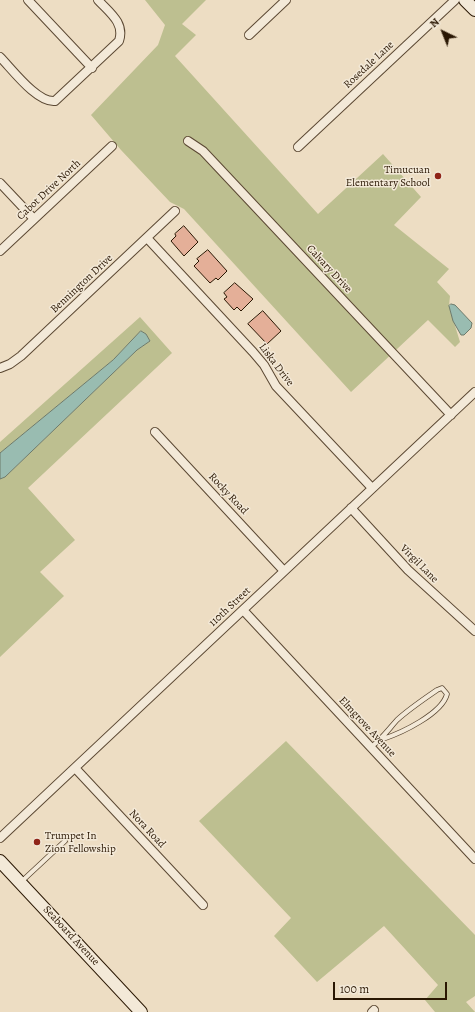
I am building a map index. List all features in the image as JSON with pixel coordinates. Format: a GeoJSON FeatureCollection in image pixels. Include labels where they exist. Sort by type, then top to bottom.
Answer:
{"type":"FeatureCollection","features":[{"type":"Feature","properties":{"kind":"street"},"geometry":{"type":"LineString","coordinates":[[28,0],[92,68]]}},
{"type":"Feature","properties":{"kind":"street"},"geometry":{"type":"LineString","coordinates":[[0,57],[39,97],[49,102],[61,98],[119,41],[122,33],[117,20],[98,0]]}},
{"type":"Feature","properties":{"kind":"street"},"geometry":{"type":"LineString","coordinates":[[249,35],[286,0]]}},
{"type":"Feature","properties":{"kind":"street","name":"Rosedale Lane"},"geometry":{"type":"LineString","coordinates":[[298,147],[455,0]]}},
{"type":"Feature","properties":{"kind":"street"},"geometry":{"type":"LineString","coordinates":[[465,0],[475,10]]}},
{"type":"Feature","properties":{"kind":"street","name":"Calvary Drive"},"geometry":{"type":"LineString","coordinates":[[188,141],[203,150],[451,415]]}},
{"type":"Feature","properties":{"kind":"street","name":"Cabot Drive North"},"geometry":{"type":"LineString","coordinates":[[0,251],[112,146]]}},
{"type":"Feature","properties":{"kind":"street"},"geometry":{"type":"LineString","coordinates":[[0,183],[34,219]]}},
{"type":"Feature","properties":{"kind":"street","name":"Bennington Drive"},"geometry":{"type":"LineString","coordinates":[[0,368],[10,364],[21,356],[175,211]]}},
{"type":"Feature","properties":{"kind":"street","name":"Liska Drive"},"geometry":{"type":"LineString","coordinates":[[147,238],[253,352],[264,365],[276,386],[372,488]]}},
{"type":"Feature","properties":{"kind":"street","name":"110th Street"},"geometry":{"type":"LineString","coordinates":[[0,838],[475,392]]}},
{"type":"Feature","properties":{"kind":"street","name":"Rocky Road"},"geometry":{"type":"LineString","coordinates":[[155,432],[284,571]]}},
{"type":"Feature","properties":{"kind":"street","name":"Virgil Lane"},"geometry":{"type":"LineString","coordinates":[[351,508],[408,570],[475,631]]}},
{"type":"Feature","properties":{"kind":"street","name":"Elmgrove Avenue"},"geometry":{"type":"LineString","coordinates":[[243,610],[475,859]]}},
{"type":"Feature","properties":{"kind":"street","name":"Nora Road"},"geometry":{"type":"LineString","coordinates":[[75,768],[203,905]]}},
{"type":"Feature","properties":{"kind":"street","name":"Seaboard Avenue"},"geometry":{"type":"LineString","coordinates":[[0,861],[141,1012]]}},
{"type":"Feature","properties":{"kind":"lane"},"geometry":{"type":"LineString","coordinates":[[371,747],[383,739],[398,734],[426,717],[446,700],[447,694],[445,690],[442,688],[437,690],[412,708],[397,721],[383,739]]}},
{"type":"Feature","properties":{"kind":"lane"},"geometry":{"type":"LineString","coordinates":[[20,883],[65,842]]}},
{"type":"Feature","properties":{"kind":"green space"},"geometry":{"type":"Polygon","coordinates":[[[145,0],[206,0],[182,24],[196,35],[175,56],[318,214],[383,154],[421,197],[394,225],[449,269],[437,282],[450,296],[449,306],[460,342],[455,347],[428,320],[351,392],[184,209],[170,202],[121,150],[91,115],[158,45],[165,25],[145,0]]]}},
{"type":"Feature","properties":{"kind":"green space"},"geometry":{"type":"Polygon","coordinates":[[[140,317],[172,353],[28,488],[75,540],[40,572],[64,596],[0,657],[0,479],[5,477],[137,350],[150,341],[146,334],[141,331],[113,360],[0,453],[0,442],[140,317]]]}},
{"type":"Feature","properties":{"kind":"green space"},"geometry":{"type":"Polygon","coordinates":[[[286,741],[475,935],[475,996],[466,1002],[475,1012],[435,1012],[425,1000],[438,985],[384,926],[317,982],[274,936],[291,918],[199,821],[286,741]]]}},
{"type":"Feature","properties":{"kind":"water"},"geometry":{"type":"Polygon","coordinates":[[[451,304],[455,305],[472,323],[471,328],[464,335],[461,335],[453,321],[449,306],[451,304]]]}},
{"type":"Feature","properties":{"kind":"water"},"geometry":{"type":"Polygon","coordinates":[[[141,331],[146,334],[150,341],[137,350],[5,477],[0,479],[0,453],[113,360],[141,331]]]}},
{"type":"Feature","properties":{"kind":"building"},"geometry":{"type":"Polygon","coordinates":[[[184,226],[198,242],[184,256],[171,241],[176,236],[175,234],[184,226]]]}},
{"type":"Feature","properties":{"kind":"building"},"geometry":{"type":"Polygon","coordinates":[[[208,250],[227,271],[218,280],[216,278],[210,283],[194,266],[199,261],[197,259],[208,250]]]}},
{"type":"Feature","properties":{"kind":"building"},"geometry":{"type":"Polygon","coordinates":[[[235,283],[253,299],[241,311],[237,307],[234,310],[224,299],[227,297],[224,293],[235,283]]]}},
{"type":"Feature","properties":{"kind":"building"},"geometry":{"type":"Polygon","coordinates":[[[263,311],[281,331],[267,344],[248,324],[263,311]]]}},
{"type":"Feature","properties":{"kind":"place","name":"Timucuan Elementary School"},"geometry":{"type":"Point","coordinates":[438,176]}},
{"type":"Feature","properties":{"kind":"place","name":"Trumpet In Zion Fellowship"},"geometry":{"type":"Point","coordinates":[37,842]}}]}
